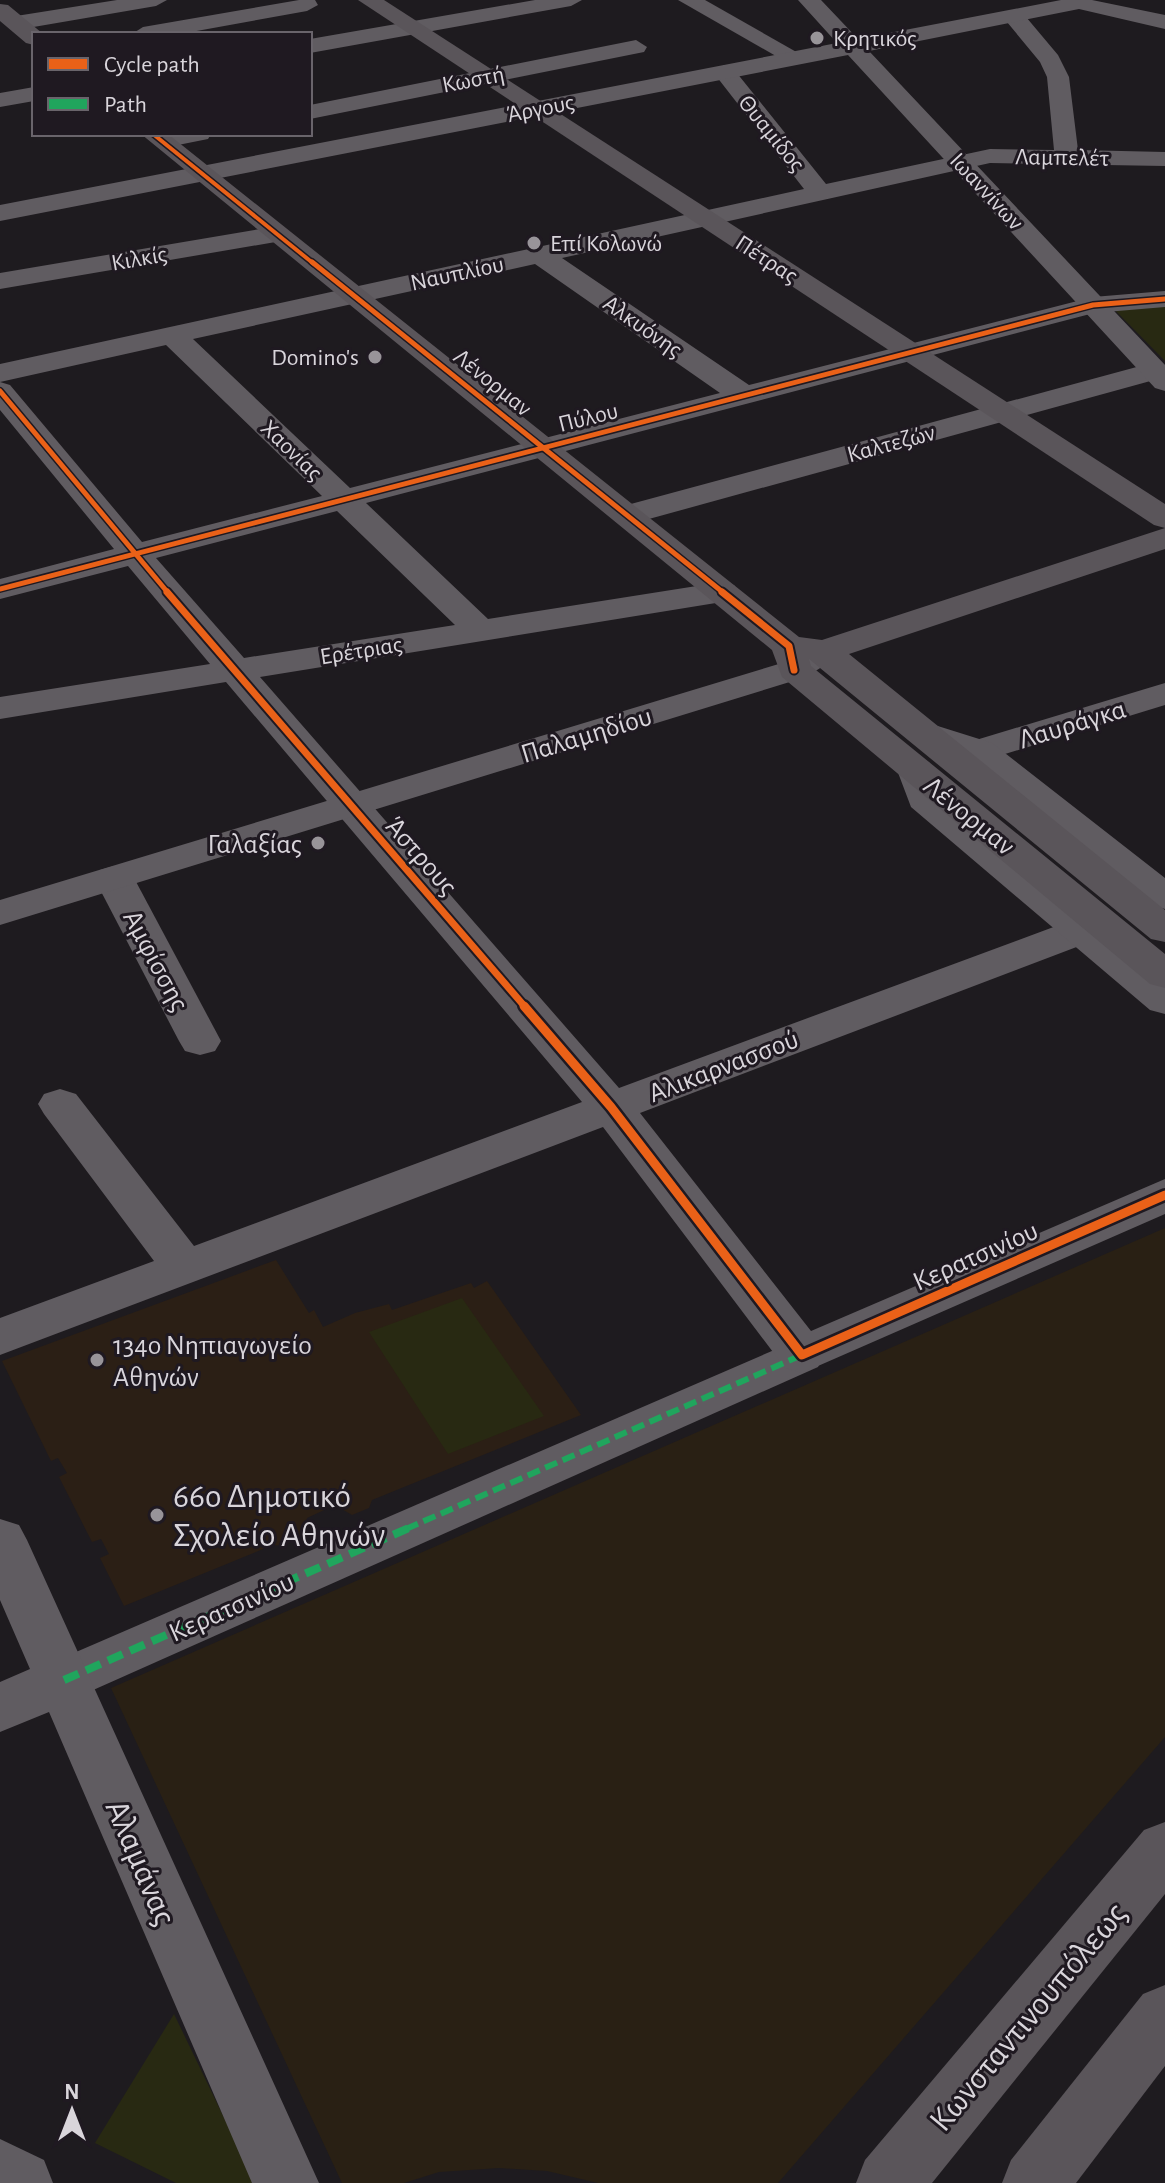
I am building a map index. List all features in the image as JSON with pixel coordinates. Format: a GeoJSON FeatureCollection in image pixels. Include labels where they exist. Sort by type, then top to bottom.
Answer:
{"type":"FeatureCollection","features":[{"type":"Feature","properties":{"kind":"main road","name":"Πέτρας"},"geometry":{"type":"LineString","coordinates":[[369,0],[1165,518]]}},
{"type":"Feature","properties":{"kind":"main road"},"geometry":{"type":"LineString","coordinates":[[8,17],[32,36]]}},
{"type":"Feature","properties":{"kind":"main road","name":"Λένορμαν"},"geometry":{"type":"LineString","coordinates":[[158,138],[920,752],[1165,930]]}},
{"type":"Feature","properties":{"kind":"main road","name":"Παλαμηδίου"},"geometry":{"type":"LineString","coordinates":[[802,656],[1165,538]]}},
{"type":"Feature","properties":{"kind":"main road","name":"Λένορμαν"},"geometry":{"type":"LineString","coordinates":[[920,752],[1165,975]]}},
{"type":"Feature","properties":{"kind":"main road","name":"Κωνσταντινουπόλεως"},"geometry":{"type":"LineString","coordinates":[[889,2183],[1165,1849]]}},
{"type":"Feature","properties":{"kind":"main road"},"geometry":{"type":"LineString","coordinates":[[1035,2183],[1165,2015]]}},
{"type":"Feature","properties":{"kind":"street"},"geometry":{"type":"LineString","coordinates":[[8,17],[156,0]]}},
{"type":"Feature","properties":{"kind":"street"},"geometry":{"type":"LineString","coordinates":[[312,46],[571,0]]}},
{"type":"Feature","properties":{"kind":"street"},"geometry":{"type":"LineString","coordinates":[[689,0],[796,58]]}},
{"type":"Feature","properties":{"kind":"street","name":"Ιωαννίνων"},"geometry":{"type":"LineString","coordinates":[[809,0],[1160,377]]}},
{"type":"Feature","properties":{"kind":"street"},"geometry":{"type":"LineString","coordinates":[[1079,2],[1135,18],[1165,22]]}},
{"type":"Feature","properties":{"kind":"street","name":"Άργους"},"geometry":{"type":"LineString","coordinates":[[0,213],[1079,2]]}},
{"type":"Feature","properties":{"kind":"street"},"geometry":{"type":"LineString","coordinates":[[154,32],[307,5]]}},
{"type":"Feature","properties":{"kind":"street"},"geometry":{"type":"LineString","coordinates":[[1013,16],[1050,60],[1058,77],[1067,157]]}},
{"type":"Feature","properties":{"kind":"street","name":"Κωστή"},"geometry":{"type":"LineString","coordinates":[[312,112],[636,47]]}},
{"type":"Feature","properties":{"kind":"street","name":"Θυαμίδος"},"geometry":{"type":"LineString","coordinates":[[724,72],[821,194]]}},
{"type":"Feature","properties":{"kind":"street"},"geometry":{"type":"LineString","coordinates":[[0,100],[32,94]]}},
{"type":"Feature","properties":{"kind":"street"},"geometry":{"type":"LineString","coordinates":[[158,138],[178,136]]}},
{"type":"Feature","properties":{"kind":"street","name":"Λαμπελέτ"},"geometry":{"type":"LineString","coordinates":[[961,163],[990,156],[1165,159]]}},
{"type":"Feature","properties":{"kind":"street","name":"Ναυπλίου"},"geometry":{"type":"LineString","coordinates":[[0,373],[961,163]]}},
{"type":"Feature","properties":{"kind":"street","name":"Κιλκίς"},"geometry":{"type":"LineString","coordinates":[[0,281],[278,234]]}},
{"type":"Feature","properties":{"kind":"street","name":"Αλκυόνης"},"geometry":{"type":"LineString","coordinates":[[540,255],[746,397]]}},
{"type":"Feature","properties":{"kind":"street","name":"Πύλου"},"geometry":{"type":"LineString","coordinates":[[0,589],[1093,305],[1165,299]]}},
{"type":"Feature","properties":{"kind":"street","name":"Χαονίας"},"geometry":{"type":"LineString","coordinates":[[173,336],[481,631]]}},
{"type":"Feature","properties":{"kind":"street","name":"Καλτεζών"},"geometry":{"type":"LineString","coordinates":[[627,515],[1002,412],[1160,377]]}},
{"type":"Feature","properties":{"kind":"street","name":"Άστρους"},"geometry":{"type":"LineString","coordinates":[[0,391],[135,554],[611,1107],[802,1355]]}},
{"type":"Feature","properties":{"kind":"street","name":"Ερέτριας"},"geometry":{"type":"LineString","coordinates":[[0,708],[722,592]]}},
{"type":"Feature","properties":{"kind":"street","name":"Παλαμηδίου"},"geometry":{"type":"LineString","coordinates":[[0,883],[342,794],[802,656]]}},
{"type":"Feature","properties":{"kind":"street","name":"Λαυράγκα"},"geometry":{"type":"LineString","coordinates":[[979,751],[1165,694]]}},
{"type":"Feature","properties":{"kind":"street","name":"Λένορμαν"},"geometry":{"type":"LineString","coordinates":[[920,752],[979,751],[1165,897]]}},
{"type":"Feature","properties":{"kind":"street"},"geometry":{"type":"LineString","coordinates":[[920,752],[924,799],[1165,1001]]}},
{"type":"Feature","properties":{"kind":"street","name":"Παλαμηδίου"},"geometry":{"type":"LineString","coordinates":[[0,913],[114,878],[342,794]]}},
{"type":"Feature","properties":{"kind":"street","name":"Αμφίσσης"},"geometry":{"type":"LineString","coordinates":[[114,878],[200,1041]]}},
{"type":"Feature","properties":{"kind":"street","name":"Αλικαρνασσού"},"geometry":{"type":"LineString","coordinates":[[0,1337],[1081,931]]}},
{"type":"Feature","properties":{"kind":"street"},"geometry":{"type":"LineString","coordinates":[[60,1104],[185,1268]]}},
{"type":"Feature","properties":{"kind":"street","name":"Κερατσινίου"},"geometry":{"type":"LineString","coordinates":[[0,1708],[1165,1195]]}},
{"type":"Feature","properties":{"kind":"street","name":"Αλαμάνας"},"geometry":{"type":"LineString","coordinates":[[0,1540],[64,1680],[169,1929],[286,2183]]}},
{"type":"Feature","properties":{"kind":"street"},"geometry":{"type":"LineString","coordinates":[[0,2172],[20,2183]]}},
{"type":"Feature","properties":{"kind":"shaded area"},"geometry":{"type":"Polygon","coordinates":[[[1165,1228],[1165,1737],[778,2183],[598,2183],[547,2171],[499,2168],[439,2172],[404,2183],[342,2183],[111,1688],[1165,1228]]]}},
{"type":"Feature","properties":{"kind":"shaded area"},"geometry":{"type":"Polygon","coordinates":[[[276,1260],[309,1313],[314,1310],[323,1327],[355,1313],[389,1304],[392,1310],[471,1283],[474,1288],[487,1281],[581,1415],[372,1500],[369,1508],[352,1515],[335,1505],[307,1518],[304,1536],[283,1546],[273,1545],[124,1606],[100,1558],[109,1554],[101,1539],[92,1542],[59,1477],[67,1473],[58,1458],[51,1461],[2,1361],[276,1260]]]}},
{"type":"Feature","properties":{"kind":"green space"},"geometry":{"type":"Polygon","coordinates":[[[1165,304],[1165,361],[1113,308],[1165,304]]]}},
{"type":"Feature","properties":{"kind":"green space"},"geometry":{"type":"Polygon","coordinates":[[[462,1298],[544,1416],[448,1454],[369,1332],[462,1298]]]}},
{"type":"Feature","properties":{"kind":"green space"},"geometry":{"type":"Polygon","coordinates":[[[174,2014],[254,2180],[252,2183],[176,2183],[95,2143],[174,2014]]]}},
{"type":"Feature","properties":{"kind":"marked path"},"geometry":{"type":"LineString","coordinates":[[64,1680],[802,1355]]}},
{"type":"Feature","properties":{"kind":"cycle path"},"geometry":{"type":"LineString","coordinates":[[155,136],[789,646],[794,670]]}},
{"type":"Feature","properties":{"kind":"cycle path"},"geometry":{"type":"LineString","coordinates":[[0,589],[1093,305],[1165,299]]}},
{"type":"Feature","properties":{"kind":"cycle path"},"geometry":{"type":"LineString","coordinates":[[0,391],[135,554],[611,1107],[802,1355],[1165,1195]]}},
{"type":"Feature","properties":{"kind":"place","name":"Κρητικός"},"geometry":{"type":"Point","coordinates":[817,38]}},
{"type":"Feature","properties":{"kind":"place","name":"Επί Κολωνώ"},"geometry":{"type":"Point","coordinates":[534,243]}},
{"type":"Feature","properties":{"kind":"place","name":"Domino's"},"geometry":{"type":"Point","coordinates":[375,357]}},
{"type":"Feature","properties":{"kind":"place","name":"Γαλαξίας"},"geometry":{"type":"Point","coordinates":[318,843]}},
{"type":"Feature","properties":{"kind":"place","name":"134ο Νηπιαγωγείο Αθηνών"},"geometry":{"type":"Point","coordinates":[97,1360]}},
{"type":"Feature","properties":{"kind":"place","name":"66ο Δημοτικό Σχολείο Αθηνών"},"geometry":{"type":"Point","coordinates":[157,1515]}}]}
